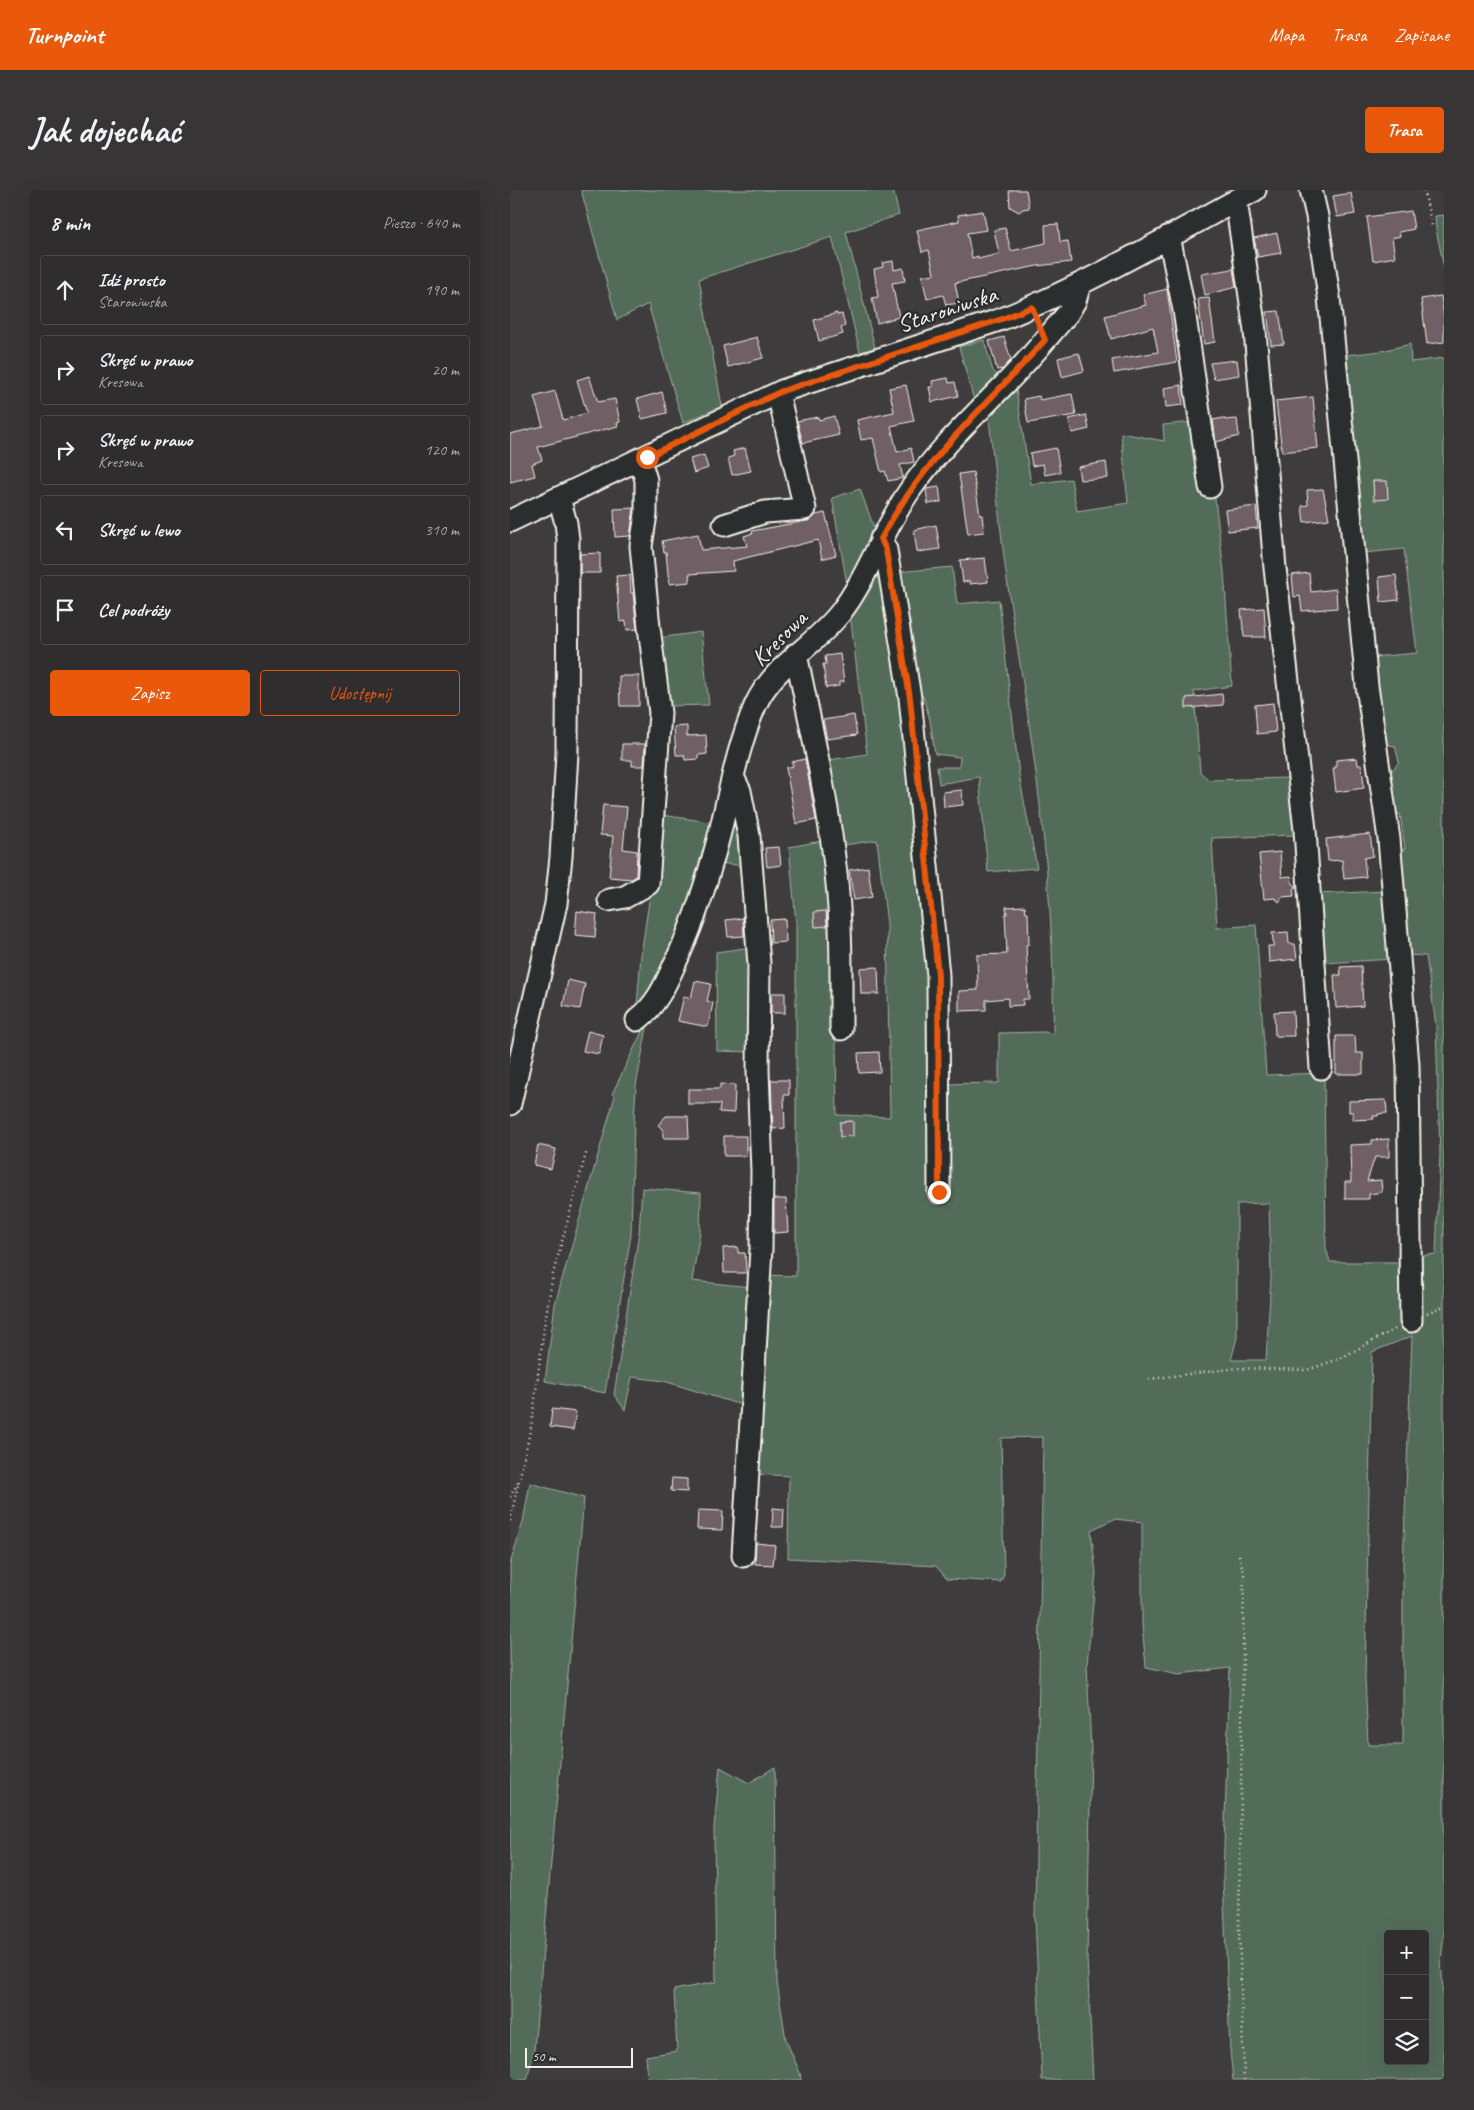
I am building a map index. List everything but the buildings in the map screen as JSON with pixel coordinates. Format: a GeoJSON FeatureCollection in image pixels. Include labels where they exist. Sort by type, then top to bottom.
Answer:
{"type":"FeatureCollection","features":[{"type":"Feature","properties":{"kind":"street","name":"Staroniwska"},"geometry":{"type":"LineString","coordinates":[[510,520],[778,393],[994,322],[1032,307],[1080,284],[1255,190]]}},
{"type":"Feature","properties":{"kind":"street"},"geometry":{"type":"LineString","coordinates":[[1311,190],[1317,216],[1329,297],[1367,686],[1389,839],[1408,1065],[1411,1321]]}},
{"type":"Feature","properties":{"kind":"street"},"geometry":{"type":"LineString","coordinates":[[1236,200],[1255,330],[1275,568],[1305,830],[1321,1068]]}},
{"type":"Feature","properties":{"kind":"street"},"geometry":{"type":"LineString","coordinates":[[1169,236],[1184,310],[1210,487]]}},
{"type":"Feature","properties":{"kind":"street","name":"Kresowa"},"geometry":{"type":"LineString","coordinates":[[637,1020],[648,1012],[659,998],[692,924],[719,836],[742,741],[756,704],[773,678],[840,614],[909,491],[938,454],[1068,313],[1075,301],[1080,284]]}},
{"type":"Feature","properties":{"kind":"street"},"geometry":{"type":"LineString","coordinates":[[1032,307],[1045,340]]}},
{"type":"Feature","properties":{"kind":"street"},"geometry":{"type":"LineString","coordinates":[[724,525],[765,512],[805,509],[778,393]]}},
{"type":"Feature","properties":{"kind":"street"},"geometry":{"type":"LineString","coordinates":[[609,900],[625,897],[648,884],[656,800],[660,713],[648,627],[641,546],[646,514],[646,480],[643,458]]}},
{"type":"Feature","properties":{"kind":"street"},"geometry":{"type":"LineString","coordinates":[[510,1104],[556,904],[562,857],[567,753],[568,539],[559,498]]}},
{"type":"Feature","properties":{"kind":"street"},"geometry":{"type":"LineString","coordinates":[[881,539],[886,550],[910,698],[938,975],[939,1192]]}},
{"type":"Feature","properties":{"kind":"street"},"geometry":{"type":"LineString","coordinates":[[796,654],[827,803],[836,875],[841,953],[840,1029]]}},
{"type":"Feature","properties":{"kind":"street"},"geometry":{"type":"LineString","coordinates":[[733,777],[740,791],[749,836],[759,964],[758,1071],[762,1171],[761,1249],[743,1556]]}},
{"type":"Feature","properties":{"kind":"path"},"geometry":{"type":"LineString","coordinates":[[1424,190],[1432,226]]}},
{"type":"Feature","properties":{"kind":"path"},"geometry":{"type":"LineString","coordinates":[[510,1521],[532,1422],[553,1274],[587,1150]]}},
{"type":"Feature","properties":{"kind":"path"},"geometry":{"type":"LineString","coordinates":[[1149,1379],[1238,1368],[1307,1370],[1339,1359],[1444,1306]]}},
{"type":"Feature","properties":{"kind":"path"},"geometry":{"type":"LineString","coordinates":[[510,1498],[520,1480]]}},
{"type":"Feature","properties":{"kind":"path"},"geometry":{"type":"LineString","coordinates":[[1239,1555],[1244,1573],[1239,1927],[1244,2080]]}},
{"type":"Feature","properties":{"kind":"green space"},"geometry":{"type":"Polygon","coordinates":[[[581,190],[893,190],[899,215],[846,232],[875,348],[860,352],[832,237],[699,279],[722,406],[683,423],[648,304],[617,320],[581,190]]]}},
{"type":"Feature","properties":{"kind":"green space"},"geometry":{"type":"Polygon","coordinates":[[[1444,215],[1444,268],[1435,216],[1444,215]]]}},
{"type":"Feature","properties":{"kind":"green space"},"geometry":{"type":"Polygon","coordinates":[[[984,340],[993,371],[1001,378],[975,404],[959,347],[984,340]]]}},
{"type":"Feature","properties":{"kind":"green space"},"geometry":{"type":"Polygon","coordinates":[[[1410,344],[1411,362],[1444,358],[1444,1934],[1441,1959],[1444,2010],[1444,2080],[1233,2080],[1230,2050],[1223,1878],[1230,1668],[1179,1674],[1146,1667],[1142,1625],[1142,1522],[1114,1519],[1091,1530],[1096,1573],[1087,1664],[1091,1751],[1087,1959],[1093,2080],[1042,2080],[1035,1916],[1043,1437],[1001,1438],[1004,1574],[1001,1582],[947,1579],[936,1566],[788,1558],[789,1476],[754,1474],[763,1275],[796,1276],[796,923],[789,847],[827,840],[835,970],[837,1115],[890,1117],[887,924],[877,840],[838,846],[823,761],[867,754],[850,613],[883,552],[904,686],[943,1084],[999,1083],[999,1033],[1045,1032],[1053,1034],[1051,930],[1042,826],[1006,570],[989,417],[993,406],[1015,383],[1031,484],[1071,479],[1077,511],[1128,503],[1121,433],[1164,441],[1163,425],[1194,422],[1214,491],[1224,572],[1232,686],[1194,691],[1200,772],[1209,780],[1291,778],[1296,835],[1212,838],[1217,928],[1256,925],[1266,1075],[1324,1073],[1326,1248],[1330,1262],[1405,1262],[1418,1256],[1436,1254],[1440,1153],[1436,1026],[1426,956],[1406,955],[1395,852],[1405,849],[1400,814],[1390,814],[1389,774],[1399,762],[1395,746],[1383,744],[1373,657],[1417,653],[1404,549],[1363,553],[1346,355],[1382,351],[1410,344]],[[1269,1203],[1237,1204],[1237,1338],[1231,1360],[1266,1360],[1271,1278],[1269,1203]],[[1412,1336],[1372,1352],[1365,1677],[1368,1745],[1403,1745],[1403,1566],[1412,1336]]]}},
{"type":"Feature","properties":{"kind":"green space"},"geometry":{"type":"Polygon","coordinates":[[[860,489],[876,533],[848,590],[832,498],[860,489]]]}},
{"type":"Feature","properties":{"kind":"green space"},"geometry":{"type":"Polygon","coordinates":[[[952,567],[957,604],[999,600],[1019,775],[1037,868],[988,872],[979,777],[939,784],[937,767],[959,767],[960,757],[935,754],[930,720],[923,696],[914,695],[896,572],[952,567]]]}},
{"type":"Feature","properties":{"kind":"green space"},"geometry":{"type":"Polygon","coordinates":[[[701,632],[709,705],[665,706],[658,638],[701,632]]]}},
{"type":"Feature","properties":{"kind":"green space"},"geometry":{"type":"Polygon","coordinates":[[[662,815],[716,823],[665,973],[641,1012],[637,1006],[641,955],[662,815]]]}},
{"type":"Feature","properties":{"kind":"green space"},"geometry":{"type":"Polygon","coordinates":[[[731,822],[740,822],[745,866],[718,863],[731,822]]]}},
{"type":"Feature","properties":{"kind":"green space"},"geometry":{"type":"Polygon","coordinates":[[[1389,891],[1394,959],[1322,963],[1316,894],[1389,891]]]}},
{"type":"Feature","properties":{"kind":"green space"},"geometry":{"type":"Polygon","coordinates":[[[752,947],[754,1052],[717,1051],[716,952],[752,947]]]}},
{"type":"Feature","properties":{"kind":"green space"},"geometry":{"type":"Polygon","coordinates":[[[649,1017],[636,1086],[631,1235],[605,1393],[545,1381],[555,1304],[615,1096],[612,1094],[649,1017]]]}},
{"type":"Feature","properties":{"kind":"green space"},"geometry":{"type":"Polygon","coordinates":[[[642,1188],[701,1193],[700,1232],[692,1281],[751,1287],[744,1406],[664,1381],[632,1377],[625,1410],[614,1395],[639,1232],[642,1188]]]}},
{"type":"Feature","properties":{"kind":"green space"},"geometry":{"type":"Polygon","coordinates":[[[530,1483],[584,1498],[534,2050],[527,2080],[510,2080],[510,1564],[523,1522],[530,1483]]]}},
{"type":"Feature","properties":{"kind":"green space"},"geometry":{"type":"Polygon","coordinates":[[[720,1767],[749,1783],[775,1767],[777,1982],[786,2040],[800,2073],[801,2080],[648,2080],[646,2056],[677,2051],[674,1990],[716,1982],[714,1828],[720,1767]]]}},
{"type":"Feature","properties":{"kind":"route"},"geometry":{"type":"LineString","coordinates":[[647,457],[782,391],[1002,319],[1032,307],[1045,340],[938,454],[909,491],[881,539],[886,550],[910,698],[938,975],[939,1192]]}}]}
